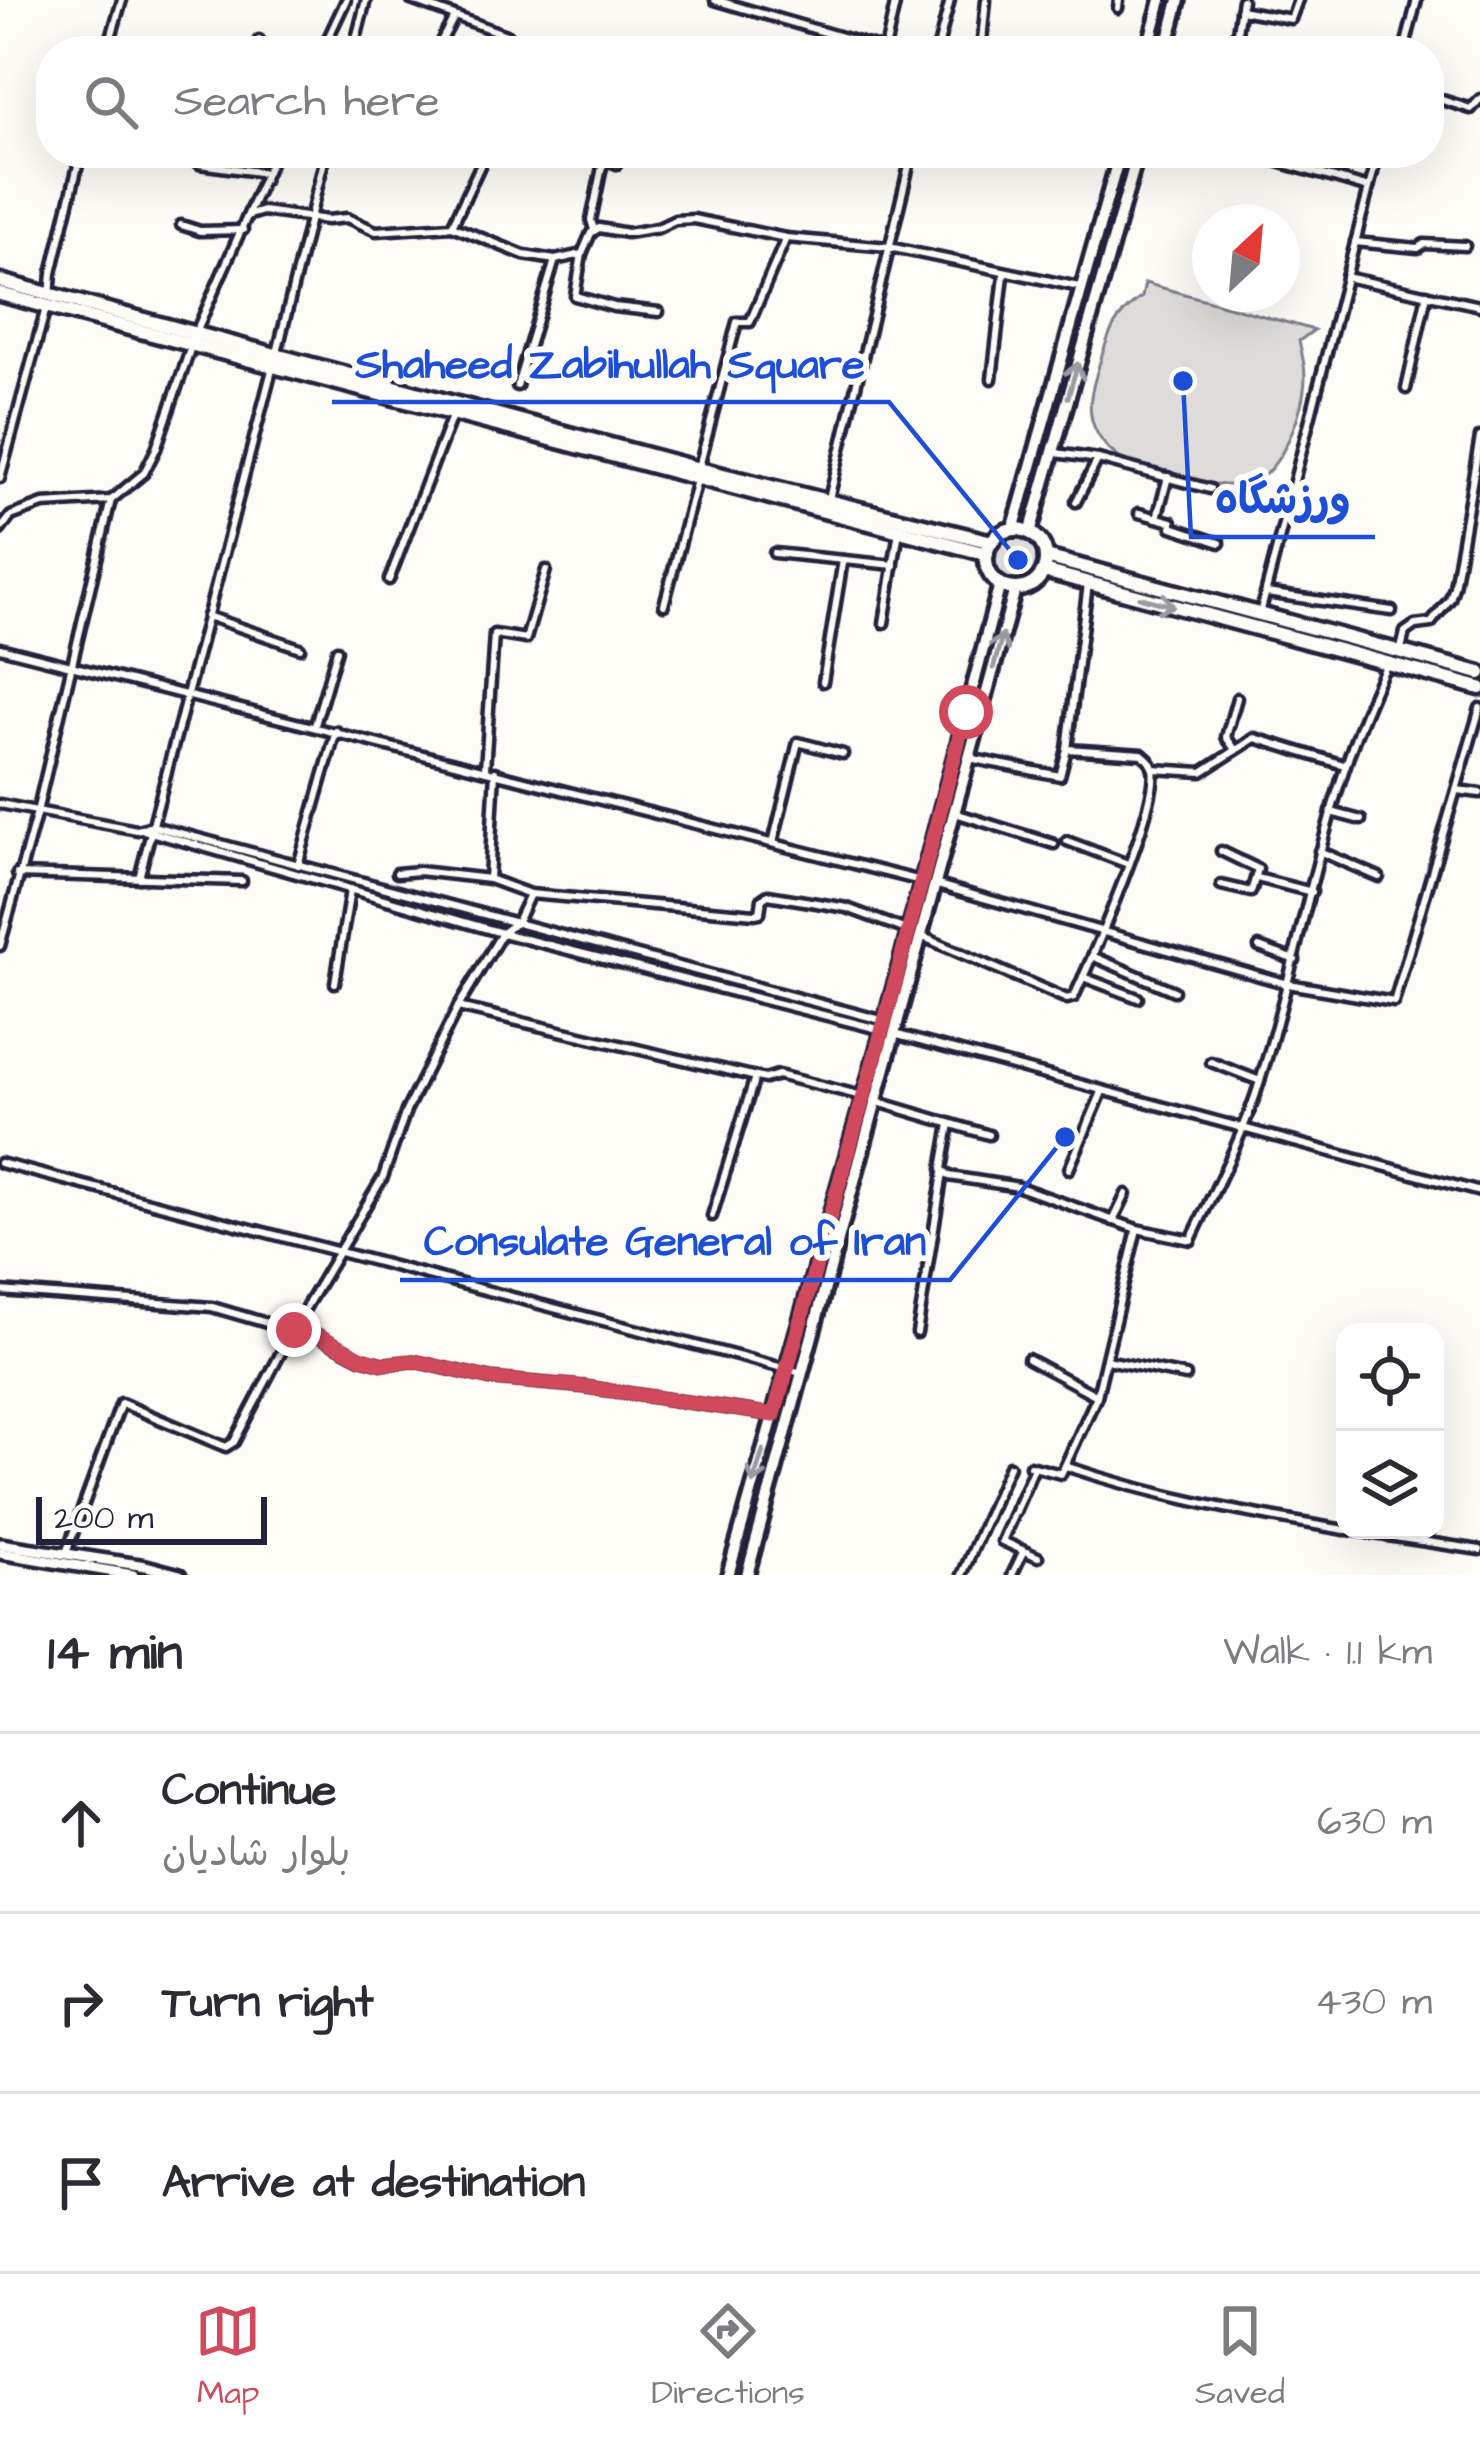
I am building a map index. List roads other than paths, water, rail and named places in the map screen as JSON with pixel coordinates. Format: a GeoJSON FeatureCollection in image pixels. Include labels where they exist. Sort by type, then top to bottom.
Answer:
{"type":"FeatureCollection","features":[{"type":"Feature","properties":{"kind":"highway"},"geometry":{"type":"LineString","coordinates":[[0,281],[48,300],[899,532],[989,548],[1013,530],[1030,533],[1043,547],[1045,564],[1032,585],[1008,587],[989,571],[989,548]]}},
{"type":"Feature","properties":{"kind":"highway"},"geometry":{"type":"LineString","coordinates":[[0,294],[48,300]]}},
{"type":"Feature","properties":{"kind":"highway"},"geometry":{"type":"LineString","coordinates":[[275,360],[453,412],[828,502],[989,548]]}},
{"type":"Feature","properties":{"kind":"highway"},"geometry":{"type":"LineString","coordinates":[[1045,564],[1260,614],[1480,673]]}},
{"type":"Feature","properties":{"kind":"highway"},"geometry":{"type":"LineString","coordinates":[[1045,564],[1088,584],[1480,688]]}},
{"type":"Feature","properties":{"kind":"main road"},"geometry":{"type":"LineString","coordinates":[[1151,36],[1161,0]]}},
{"type":"Feature","properties":{"kind":"main road"},"geometry":{"type":"LineString","coordinates":[[1170,36],[1179,0]]}},
{"type":"Feature","properties":{"kind":"main road"},"geometry":{"type":"LineString","coordinates":[[1013,530],[1116,168]]}},
{"type":"Feature","properties":{"kind":"main road"},"geometry":{"type":"LineString","coordinates":[[1030,533],[1134,168]]}},
{"type":"Feature","properties":{"kind":"main road"},"geometry":{"type":"LineString","coordinates":[[928,883],[969,758],[1008,587]]}},
{"type":"Feature","properties":{"kind":"main road"},"geometry":{"type":"LineString","coordinates":[[747,1575],[1008,587]]}},
{"type":"Feature","properties":{"kind":"main road"},"geometry":{"type":"LineString","coordinates":[[728,1575],[870,1099]]}},
{"type":"Feature","properties":{"kind":"street"},"geometry":{"type":"LineString","coordinates":[[111,36],[122,0]]}},
{"type":"Feature","properties":{"kind":"street"},"geometry":{"type":"LineString","coordinates":[[329,36],[346,0]]}},
{"type":"Feature","properties":{"kind":"street"},"geometry":{"type":"LineString","coordinates":[[357,36],[366,0]]}},
{"type":"Feature","properties":{"kind":"street"},"geometry":{"type":"LineString","coordinates":[[411,0],[509,36]]}},
{"type":"Feature","properties":{"kind":"street"},"geometry":{"type":"LineString","coordinates":[[715,0],[745,4],[843,36]]}},
{"type":"Feature","properties":{"kind":"street"},"geometry":{"type":"LineString","coordinates":[[889,36],[896,0]]}},
{"type":"Feature","properties":{"kind":"street"},"geometry":{"type":"LineString","coordinates":[[942,36],[950,0]]}},
{"type":"Feature","properties":{"kind":"street"},"geometry":{"type":"LineString","coordinates":[[982,36],[986,0]]}},
{"type":"Feature","properties":{"kind":"street"},"geometry":{"type":"LineString","coordinates":[[1236,36],[1241,5],[1292,20],[1298,0]]}},
{"type":"Feature","properties":{"kind":"street"},"geometry":{"type":"LineString","coordinates":[[1408,36],[1417,0]]}},
{"type":"Feature","properties":{"kind":"street"},"geometry":{"type":"LineString","coordinates":[[444,36],[454,16]]}},
{"type":"Feature","properties":{"kind":"street"},"geometry":{"type":"LineString","coordinates":[[1444,101],[1471,109],[1480,99]]}},
{"type":"Feature","properties":{"kind":"street"},"geometry":{"type":"LineString","coordinates":[[0,478],[77,168]]}},
{"type":"Feature","properties":{"kind":"street"},"geometry":{"type":"LineString","coordinates":[[229,168],[266,173]]}},
{"type":"Feature","properties":{"kind":"street"},"geometry":{"type":"LineString","coordinates":[[0,530],[11,516],[44,504],[111,500],[144,473],[194,338],[268,168]]}},
{"type":"Feature","properties":{"kind":"street"},"geometry":{"type":"LineString","coordinates":[[139,878],[322,168]]}},
{"type":"Feature","properties":{"kind":"street"},"geometry":{"type":"LineString","coordinates":[[452,226],[479,168]]}},
{"type":"Feature","properties":{"kind":"street"},"geometry":{"type":"LineString","coordinates":[[602,168],[591,220],[594,230],[582,254],[575,296],[659,312]]}},
{"type":"Feature","properties":{"kind":"street"},"geometry":{"type":"LineString","coordinates":[[828,502],[908,168]]}},
{"type":"Feature","properties":{"kind":"street"},"geometry":{"type":"LineString","coordinates":[[1299,168],[1369,188]]}},
{"type":"Feature","properties":{"kind":"street"},"geometry":{"type":"LineString","coordinates":[[1260,614],[1374,168]]}},
{"type":"Feature","properties":{"kind":"street"},"geometry":{"type":"LineString","coordinates":[[250,215],[263,211],[327,220],[347,218],[376,231],[452,226],[524,255],[555,260],[582,254]]}},
{"type":"Feature","properties":{"kind":"street"},"geometry":{"type":"LineString","coordinates":[[594,230],[627,232],[694,219],[786,238],[890,247],[1083,288]]}},
{"type":"Feature","properties":{"kind":"street"},"geometry":{"type":"LineString","coordinates":[[181,225],[200,231],[243,230]]}},
{"type":"Feature","properties":{"kind":"street"},"geometry":{"type":"LineString","coordinates":[[664,605],[737,322],[750,322],[786,238]]}},
{"type":"Feature","properties":{"kind":"street"},"geometry":{"type":"LineString","coordinates":[[1355,242],[1418,248],[1424,244],[1465,246]]}},
{"type":"Feature","properties":{"kind":"street"},"geometry":{"type":"LineString","coordinates":[[517,386],[555,260]]}},
{"type":"Feature","properties":{"kind":"street"},"geometry":{"type":"LineString","coordinates":[[992,379],[1004,274]]}},
{"type":"Feature","properties":{"kind":"street"},"geometry":{"type":"LineString","coordinates":[[1346,277],[1480,305]]}},
{"type":"Feature","properties":{"kind":"street"},"geometry":{"type":"LineString","coordinates":[[1406,389],[1427,294]]}},
{"type":"Feature","properties":{"kind":"street"},"geometry":{"type":"LineString","coordinates":[[388,580],[453,412]]}},
{"type":"Feature","properties":{"kind":"street"},"geometry":{"type":"LineString","coordinates":[[943,1173],[1019,1186],[1137,1229],[1191,1240],[1243,1131],[1260,1081],[1344,765],[1387,663],[1400,653],[1406,632],[1431,623],[1450,599],[1480,437]]}},
{"type":"Feature","properties":{"kind":"street"},"geometry":{"type":"LineString","coordinates":[[1052,452],[1098,459],[1210,489]]}},
{"type":"Feature","properties":{"kind":"street"},"geometry":{"type":"LineString","coordinates":[[1076,502],[1098,459]]}},
{"type":"Feature","properties":{"kind":"street"},"geometry":{"type":"LineString","coordinates":[[1156,518],[1168,477]]}},
{"type":"Feature","properties":{"kind":"street"},"geometry":{"type":"LineString","coordinates":[[0,946],[111,500]]}},
{"type":"Feature","properties":{"kind":"street"},"geometry":{"type":"LineString","coordinates":[[1139,513],[1220,542]]}},
{"type":"Feature","properties":{"kind":"street"},"geometry":{"type":"LineString","coordinates":[[884,623],[899,532]]}},
{"type":"Feature","properties":{"kind":"street"},"geometry":{"type":"LineString","coordinates":[[774,553],[894,565]]}},
{"type":"Feature","properties":{"kind":"street"},"geometry":{"type":"LineString","coordinates":[[823,682],[843,560]]}},
{"type":"Feature","properties":{"kind":"street"},"geometry":{"type":"LineString","coordinates":[[485,769],[494,634],[526,639],[546,570]]}},
{"type":"Feature","properties":{"kind":"street"},"geometry":{"type":"LineString","coordinates":[[969,758],[1060,776],[1088,584]]}},
{"type":"Feature","properties":{"kind":"street"},"geometry":{"type":"LineString","coordinates":[[1266,593],[1392,611]]}},
{"type":"Feature","properties":{"kind":"street"},"geometry":{"type":"LineString","coordinates":[[206,616],[300,647]]}},
{"type":"Feature","properties":{"kind":"street"},"geometry":{"type":"LineString","coordinates":[[0,648],[928,883],[1288,984],[1394,1003],[1480,708]]}},
{"type":"Feature","properties":{"kind":"street"},"geometry":{"type":"LineString","coordinates":[[315,725],[337,650]]}},
{"type":"Feature","properties":{"kind":"street"},"geometry":{"type":"LineString","coordinates":[[1234,748],[1226,737],[1237,698]]}},
{"type":"Feature","properties":{"kind":"street"},"geometry":{"type":"LineString","coordinates":[[298,865],[336,731]]}},
{"type":"Feature","properties":{"kind":"street"},"geometry":{"type":"LineString","coordinates":[[1153,770],[1199,773],[1255,739],[1344,765]]}},
{"type":"Feature","properties":{"kind":"street"},"geometry":{"type":"LineString","coordinates":[[773,843],[798,742],[843,754]]}},
{"type":"Feature","properties":{"kind":"street"},"geometry":{"type":"LineString","coordinates":[[397,873],[489,879],[530,894],[755,914],[768,895],[847,908],[1067,999],[1074,997],[1102,934],[1151,796],[1153,770],[1145,755],[1067,749]]}},
{"type":"Feature","properties":{"kind":"street"},"geometry":{"type":"LineString","coordinates":[[489,879],[495,772]]}},
{"type":"Feature","properties":{"kind":"street"},"geometry":{"type":"LineString","coordinates":[[1457,790],[1480,794]]}},
{"type":"Feature","properties":{"kind":"street"},"geometry":{"type":"LineString","coordinates":[[0,804],[149,830],[517,922],[1102,1092],[1480,1192]]}},
{"type":"Feature","properties":{"kind":"street"},"geometry":{"type":"LineString","coordinates":[[954,812],[1054,844]]}},
{"type":"Feature","properties":{"kind":"street"},"geometry":{"type":"LineString","coordinates":[[1331,812],[1361,820]]}},
{"type":"Feature","properties":{"kind":"street"},"geometry":{"type":"LineString","coordinates":[[149,830],[502,933],[888,1028]]}},
{"type":"Feature","properties":{"kind":"street"},"geometry":{"type":"LineString","coordinates":[[1067,842],[1128,864]]}},
{"type":"Feature","properties":{"kind":"street"},"geometry":{"type":"LineString","coordinates":[[1221,851],[1258,869],[1250,892],[1222,885]]}},
{"type":"Feature","properties":{"kind":"street"},"geometry":{"type":"LineString","coordinates":[[1319,851],[1379,877]]}},
{"type":"Feature","properties":{"kind":"street"},"geometry":{"type":"LineString","coordinates":[[16,874],[242,881]]}},
{"type":"Feature","properties":{"kind":"street"},"geometry":{"type":"LineString","coordinates":[[1256,878],[1312,892]]}},
{"type":"Feature","properties":{"kind":"street"},"geometry":{"type":"LineString","coordinates":[[334,982],[350,890]]}},
{"type":"Feature","properties":{"kind":"street"},"geometry":{"type":"LineString","coordinates":[[66,1553],[121,1403],[230,1447],[382,1177],[406,1111],[458,1007],[502,933],[517,922],[530,894]]}},
{"type":"Feature","properties":{"kind":"street"},"geometry":{"type":"LineString","coordinates":[[1259,947],[1294,960]]}},
{"type":"Feature","properties":{"kind":"street"},"geometry":{"type":"LineString","coordinates":[[1093,956],[1174,991]]}},
{"type":"Feature","properties":{"kind":"street"},"geometry":{"type":"LineString","coordinates":[[1083,977],[1138,998]]}},
{"type":"Feature","properties":{"kind":"street"},"geometry":{"type":"LineString","coordinates":[[458,1007],[755,1077],[778,1075],[989,1135]]}},
{"type":"Feature","properties":{"kind":"street"},"geometry":{"type":"LineString","coordinates":[[1211,1061],[1260,1081]]}},
{"type":"Feature","properties":{"kind":"street"},"geometry":{"type":"LineString","coordinates":[[712,1216],[755,1077]]}},
{"type":"Feature","properties":{"kind":"street"},"geometry":{"type":"LineString","coordinates":[[1069,1169],[1102,1092]]}},
{"type":"Feature","properties":{"kind":"street"},"geometry":{"type":"LineString","coordinates":[[917,1333],[950,1124]]}},
{"type":"Feature","properties":{"kind":"street"},"geometry":{"type":"LineString","coordinates":[[0,1163],[802,1373]]}},
{"type":"Feature","properties":{"kind":"street"},"geometry":{"type":"LineString","coordinates":[[1113,1221],[1126,1194]]}},
{"type":"Feature","properties":{"kind":"street"},"geometry":{"type":"LineString","coordinates":[[1063,1470],[1097,1396],[1137,1229]]}},
{"type":"Feature","properties":{"kind":"street"},"geometry":{"type":"LineString","coordinates":[[0,1291],[212,1307],[295,1327],[383,1364],[414,1361],[491,1379],[586,1387],[774,1415]]}},
{"type":"Feature","properties":{"kind":"street"},"geometry":{"type":"LineString","coordinates":[[1028,1358],[1097,1396]]}},
{"type":"Feature","properties":{"kind":"street"},"geometry":{"type":"LineString","coordinates":[[1106,1360],[1186,1376]]}},
{"type":"Feature","properties":{"kind":"street"},"geometry":{"type":"LineString","coordinates":[[962,1575],[1009,1466]]}},
{"type":"Feature","properties":{"kind":"street"},"geometry":{"type":"LineString","coordinates":[[1038,1557],[1002,1541],[1032,1467],[1063,1470],[1209,1507],[1336,1528]]}},
{"type":"Feature","properties":{"kind":"street"},"geometry":{"type":"LineString","coordinates":[[1406,1539],[1480,1550]]}},
{"type":"Feature","properties":{"kind":"street"},"geometry":{"type":"LineString","coordinates":[[0,1544],[180,1575]]}},
{"type":"Feature","properties":{"kind":"street"},"geometry":{"type":"LineString","coordinates":[[1012,1575],[1023,1552]]}},
{"type":"Feature","properties":{"kind":"street"},"geometry":{"type":"LineString","coordinates":[[0,1553],[133,1575]]}},
{"type":"Feature","properties":{"kind":"place","name":"ورزشگاه"},"geometry":{"type":"Point","coordinates":[1183,381]}},
{"type":"Feature","properties":{"kind":"place","name":"Shaheed Zabihullah Square"},"geometry":{"type":"Point","coordinates":[1018,560]}},
{"type":"Feature","properties":{"kind":"place","name":"Consulate General of Iran"},"geometry":{"type":"Point","coordinates":[1065,1137]}}]}
